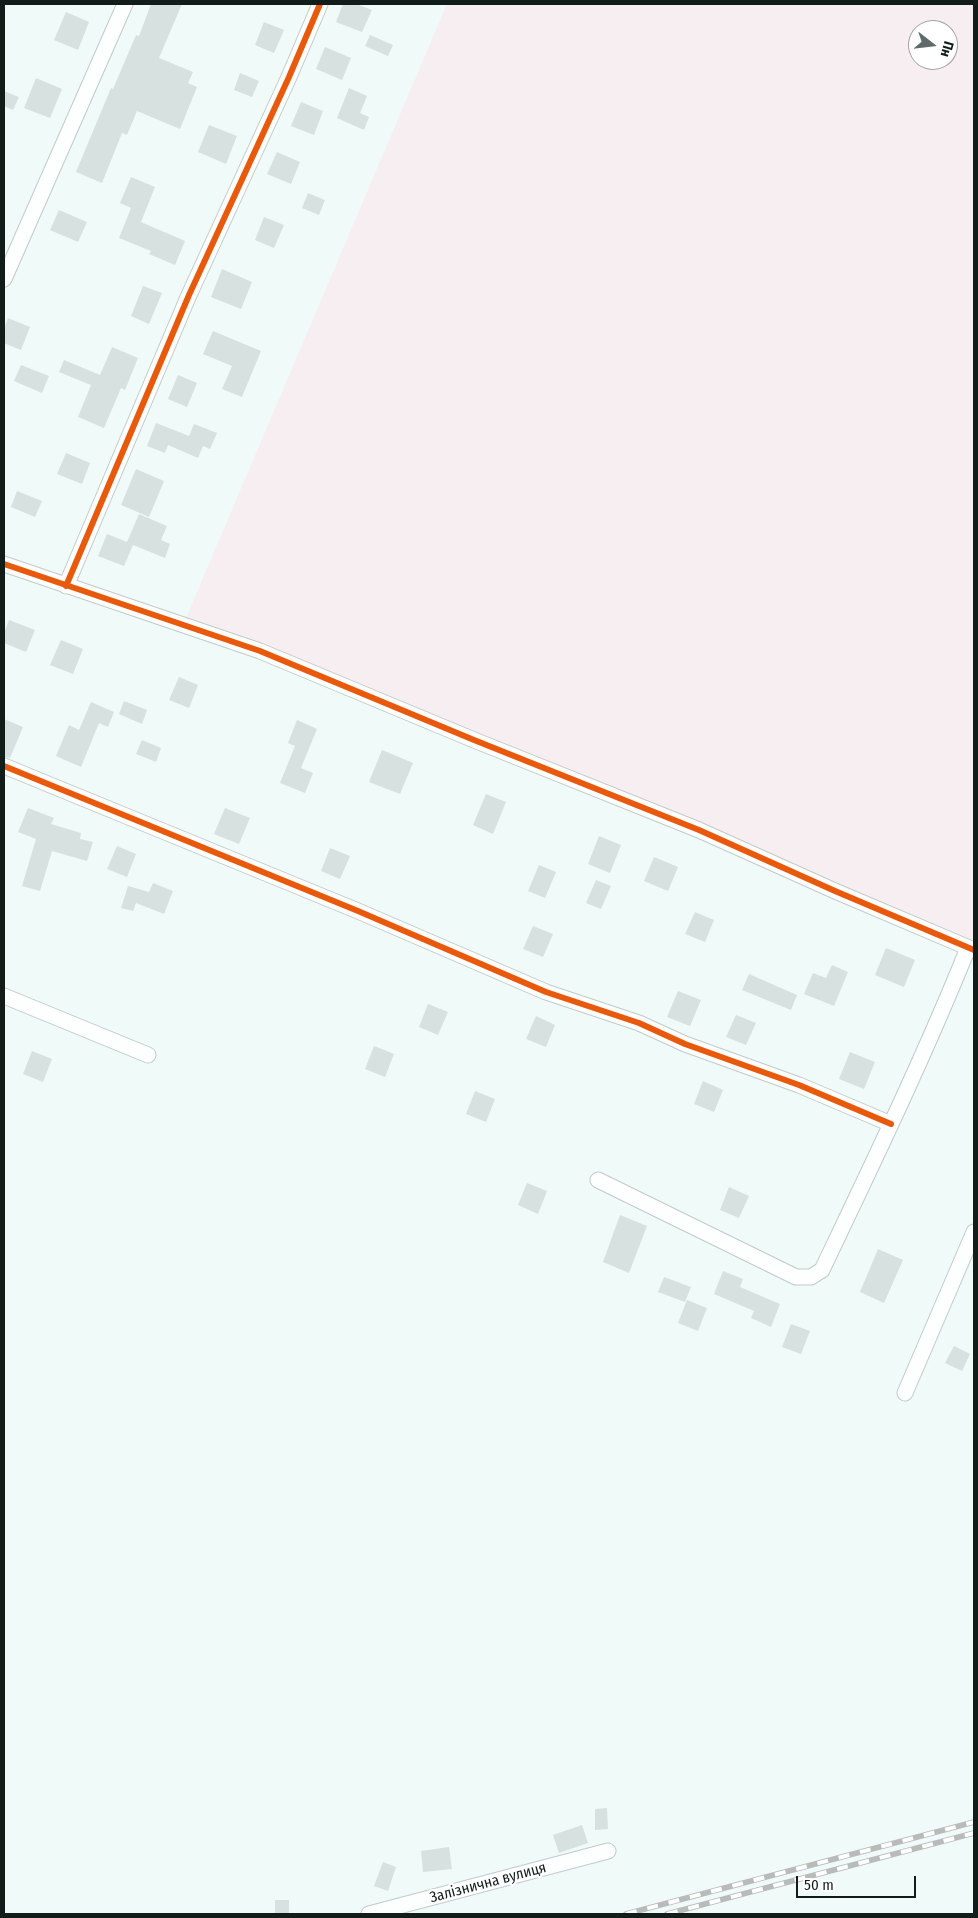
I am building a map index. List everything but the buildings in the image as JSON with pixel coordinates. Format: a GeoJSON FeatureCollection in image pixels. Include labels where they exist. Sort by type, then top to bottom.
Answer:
{"type":"FeatureCollection","features":[{"type":"Feature","properties":{"kind":"street"},"geometry":{"type":"LineString","coordinates":[[4,279],[125,4]]}},
{"type":"Feature","properties":{"kind":"street"},"geometry":{"type":"LineString","coordinates":[[66,586],[189,295],[289,77],[320,4]]}},
{"type":"Feature","properties":{"kind":"street"},"geometry":{"type":"LineString","coordinates":[[4,564],[260,651],[474,740],[699,830],[971,949],[822,1270],[811,1277],[796,1276],[598,1180]]}},
{"type":"Feature","properties":{"kind":"street"},"geometry":{"type":"LineString","coordinates":[[4,766],[349,908],[546,992],[639,1023],[685,1044],[799,1085],[891,1124]]}},
{"type":"Feature","properties":{"kind":"street"},"geometry":{"type":"LineString","coordinates":[[4,996],[148,1055]]}},
{"type":"Feature","properties":{"kind":"street"},"geometry":{"type":"LineString","coordinates":[[905,1393],[974,1232]]}},
{"type":"Feature","properties":{"kind":"street","name":"Залізнична вулиця"},"geometry":{"type":"LineString","coordinates":[[368,1914],[608,1851]]}},
{"type":"Feature","properties":{"kind":"shaded area"},"geometry":{"type":"Polygon","coordinates":[[[447,4],[974,4],[974,950],[183,625],[447,4]]]}},
{"type":"Feature","properties":{"kind":"railway"},"geometry":{"type":"LineString","coordinates":[[626,1914],[974,1822]]}},
{"type":"Feature","properties":{"kind":"railway"},"geometry":{"type":"LineString","coordinates":[[667,1914],[974,1833]]}},
{"type":"Feature","properties":{"kind":"cycle path"},"geometry":{"type":"LineString","coordinates":[[66,586],[189,295],[289,77],[320,4]]}},
{"type":"Feature","properties":{"kind":"cycle path"},"geometry":{"type":"LineString","coordinates":[[4,564],[260,651],[474,740],[699,830],[835,891],[974,950]]}},
{"type":"Feature","properties":{"kind":"cycle path"},"geometry":{"type":"LineString","coordinates":[[4,766],[358,911],[546,992],[639,1023],[685,1044],[799,1085],[891,1124]]}}]}
